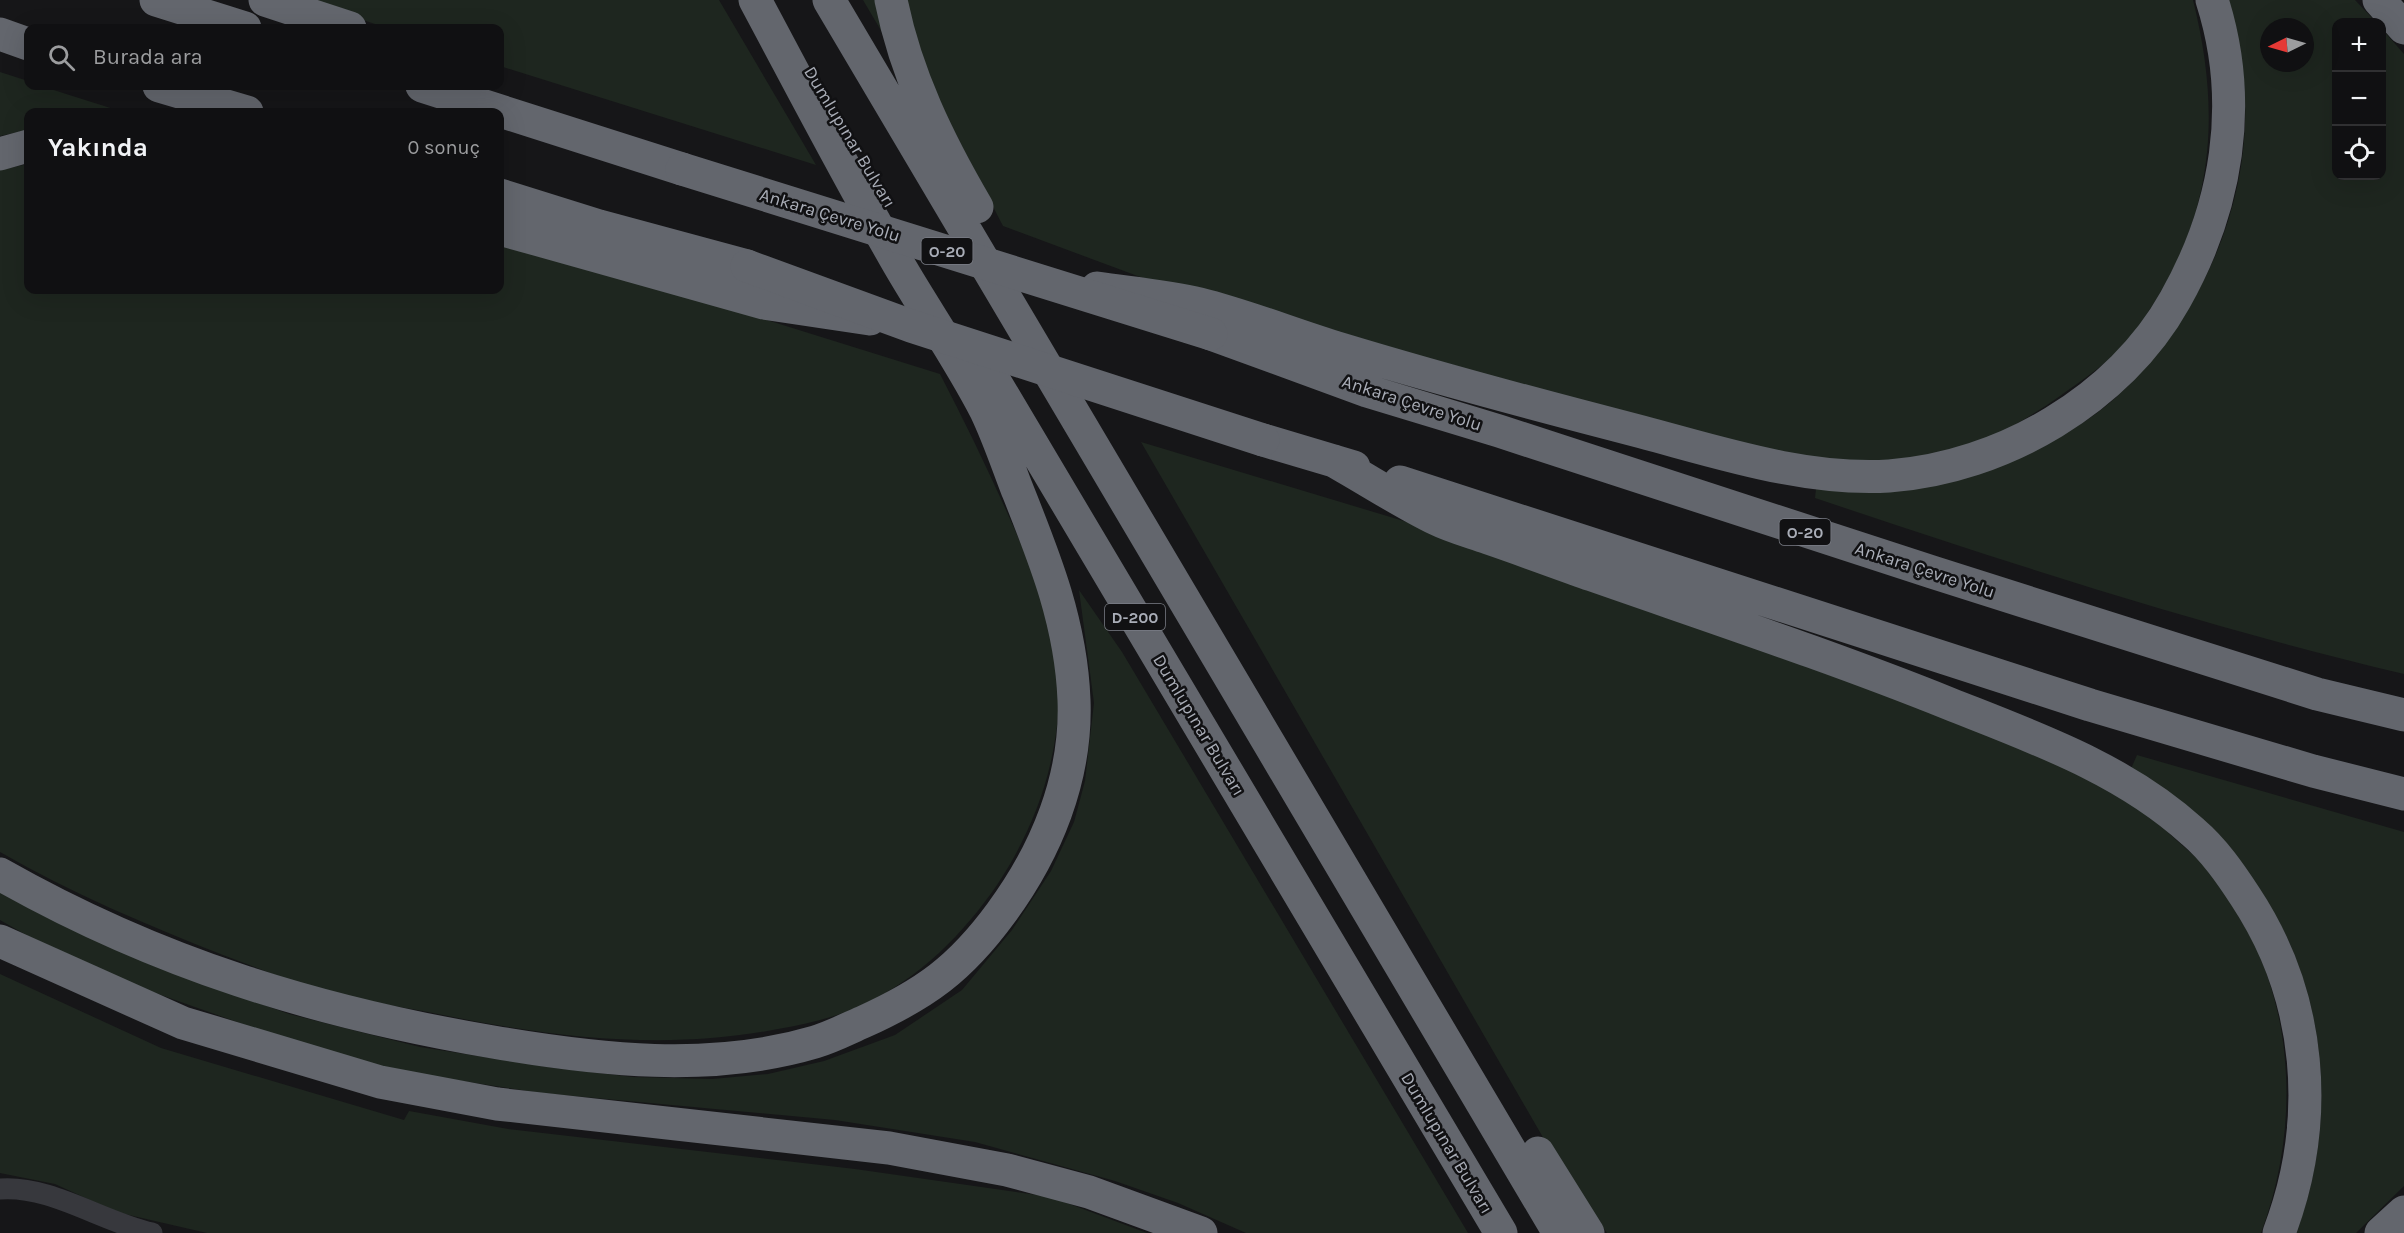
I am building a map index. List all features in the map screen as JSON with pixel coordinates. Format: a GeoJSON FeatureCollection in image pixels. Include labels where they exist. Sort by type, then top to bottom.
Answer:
{"type":"FeatureCollection","features":[{"type":"Feature","properties":{"kind":"highway"},"geometry":{"type":"LineString","coordinates":[[156,0],[232,24]]}},
{"type":"Feature","properties":{"kind":"highway"},"geometry":{"type":"LineString","coordinates":[[265,0],[338,24]]}},
{"type":"Feature","properties":{"kind":"highway"},"geometry":{"type":"LineString","coordinates":[[0,874],[127,938],[216,974],[334,1010],[434,1032],[552,1052],[634,1060],[716,1060],[764,1054],[819,1041],[915,998],[954,968],[987,932],[1016,892],[1043,847],[1062,796],[1071,751],[1074,702],[1069,647],[1055,584],[987,413],[895,259],[755,0]]}},
{"type":"Feature","properties":{"kind":"highway","name":"Dumlupınar Bulvarı"},"geometry":{"type":"LineString","coordinates":[[768,0],[1502,1233]]}},
{"type":"Feature","properties":{"kind":"highway","name":"D-200"},"geometry":{"type":"LineString","coordinates":[[829,0],[1559,1233]]}},
{"type":"Feature","properties":{"kind":"highway"},"geometry":{"type":"LineString","coordinates":[[891,0],[908,67],[935,133],[1093,402],[1162,564],[1409,943],[1588,1233]]}},
{"type":"Feature","properties":{"kind":"highway"},"geometry":{"type":"LineString","coordinates":[[1035,279],[1198,303],[1351,352],[1628,429],[1794,469],[1837,475],[1887,476],[1960,464],[2010,445],[2085,402],[2130,359],[2167,316],[2197,262],[2216,208],[2228,144],[2228,79],[2212,0]]}},
{"type":"Feature","properties":{"kind":"highway"},"geometry":{"type":"LineString","coordinates":[[2379,0],[2404,28]]}},
{"type":"Feature","properties":{"kind":"highway"},"geometry":{"type":"LineString","coordinates":[[0,34],[24,43]]}},
{"type":"Feature","properties":{"kind":"highway"},"geometry":{"type":"LineString","coordinates":[[173,90],[233,108]]}},
{"type":"Feature","properties":{"kind":"highway","name":"Ankara Çevre Yolu"},"geometry":{"type":"LineString","coordinates":[[434,90],[490,108]]}},
{"type":"Feature","properties":{"kind":"highway"},"geometry":{"type":"LineString","coordinates":[[503,90],[682,170]]}},
{"type":"Feature","properties":{"kind":"highway","name":"Ankara Çevre Yolu"},"geometry":{"type":"LineString","coordinates":[[504,112],[1211,334],[1367,390],[1909,565],[2317,694],[2404,715]]}},
{"type":"Feature","properties":{"kind":"highway"},"geometry":{"type":"LineString","coordinates":[[0,154],[24,147]]}},
{"type":"Feature","properties":{"kind":"highway"},"geometry":{"type":"LineString","coordinates":[[504,196],[599,226],[747,266],[911,326],[2090,705],[2313,771],[2404,794]]}},
{"type":"Feature","properties":{"kind":"highway"},"geometry":{"type":"LineString","coordinates":[[504,230],[764,303],[911,326]]}},
{"type":"Feature","properties":{"kind":"highway"},"geometry":{"type":"LineString","coordinates":[[1334,461],[1438,520],[1916,690],[2043,741],[2102,767],[2159,804],[2195,833],[2224,864],[2271,941],[2285,973],[2302,1040],[2305,1069],[2305,1123],[2300,1168],[2279,1233]]}},
{"type":"Feature","properties":{"kind":"highway"},"geometry":{"type":"LineString","coordinates":[[0,941],[183,1023],[380,1082],[497,1104],[899,1150],[1007,1170],[1079,1190],[1201,1233]]}},
{"type":"Feature","properties":{"kind":"highway"},"geometry":{"type":"LineString","coordinates":[[2381,1233],[2404,1212]]}},
{"type":"Feature","properties":{"kind":"street"},"geometry":{"type":"LineString","coordinates":[[0,1189],[18,1187],[72,1203],[123,1227],[152,1233]]}},
{"type":"Feature","properties":{"kind":"shaded area"},"geometry":{"type":"Polygon","coordinates":[[[303,0],[719,0],[816,165],[504,67],[504,24],[375,24],[303,0]]]}},
{"type":"Feature","properties":{"kind":"shaded area"},"geometry":{"type":"Polygon","coordinates":[[[863,0],[877,0],[886,39],[863,0]]]}},
{"type":"Feature","properties":{"kind":"shaded area"},"geometry":{"type":"Polygon","coordinates":[[[902,0],[2193,0],[2207,76],[2209,114],[2207,150],[2202,186],[2192,222],[2179,258],[2160,293],[2121,348],[2076,385],[2011,427],[1977,443],[1940,455],[1904,461],[1869,462],[1782,455],[1178,291],[1003,226],[915,55],[902,0]]]}},
{"type":"Feature","properties":{"kind":"shaded area"},"geometry":{"type":"Polygon","coordinates":[[[2227,0],[2355,0],[2372,18],[2332,18],[2332,180],[2386,180],[2386,34],[2404,54],[2404,674],[2181,615],[2034,570],[1815,498],[1816,489],[2048,440],[2084,422],[2110,403],[2154,357],[2182,318],[2206,276],[2224,233],[2237,188],[2244,142],[2245,95],[2239,47],[2227,0]]]}},
{"type":"Feature","properties":{"kind":"shaded area"},"geometry":{"type":"Polygon","coordinates":[[[0,72],[24,80],[24,90],[54,90],[110,108],[24,108],[24,131],[0,136],[0,72]]]}},
{"type":"Feature","properties":{"kind":"shaded area"},"geometry":{"type":"Polygon","coordinates":[[[24,165],[24,294],[504,294],[504,243],[738,311],[940,374],[1046,594],[1057,648],[1058,719],[1044,788],[1032,821],[1016,853],[984,903],[955,937],[922,968],[884,994],[844,1013],[800,1025],[734,1036],[646,1040],[603,1038],[472,1021],[356,999],[304,985],[138,920],[82,895],[0,852],[0,170],[24,165]]]}},
{"type":"Feature","properties":{"kind":"shaded area"},"geometry":{"type":"Polygon","coordinates":[[[1141,442],[1407,522],[2048,754],[2125,796],[2150,815],[2209,871],[2237,911],[2259,953],[2274,998],[2283,1045],[2286,1092],[2284,1140],[2275,1187],[2261,1233],[1607,1233],[1552,1153],[1141,442]]]}},
{"type":"Feature","properties":{"kind":"shaded area"},"geometry":{"type":"Polygon","coordinates":[[[1079,590],[1122,652],[1468,1233],[1246,1233],[1178,1203],[1115,1181],[975,1142],[835,1120],[541,1093],[402,1072],[271,1034],[147,990],[28,936],[0,920],[0,892],[40,914],[171,971],[289,1014],[420,1047],[555,1068],[633,1077],[712,1079],[768,1074],[824,1061],[895,1035],[962,990],[1012,930],[1051,871],[1074,822],[1085,781],[1094,703],[1079,590]]]}},
{"type":"Feature","properties":{"kind":"shaded area"},"geometry":{"type":"Polygon","coordinates":[[[2137,755],[2404,832],[2404,1186],[2356,1233],[2296,1233],[2307,1201],[2319,1135],[2320,1068],[2317,1035],[2310,1002],[2287,938],[2267,908],[2130,771],[2137,755]]]}},
{"type":"Feature","properties":{"kind":"shaded area"},"geometry":{"type":"Polygon","coordinates":[[[0,974],[161,1048],[404,1120],[409,1111],[508,1129],[855,1169],[1051,1197],[1147,1233],[207,1233],[116,1212],[55,1184],[0,1173],[0,974]]]}}]}
